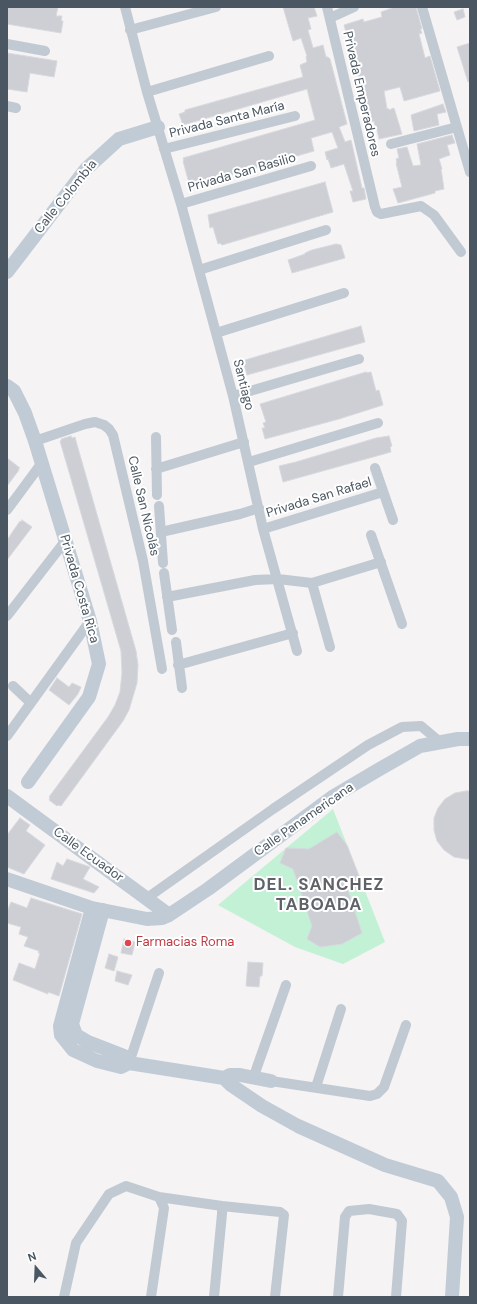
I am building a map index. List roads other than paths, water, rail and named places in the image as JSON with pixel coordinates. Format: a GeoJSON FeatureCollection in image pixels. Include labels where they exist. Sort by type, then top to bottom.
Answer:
{"type":"FeatureCollection","features":[{"type":"Feature","properties":{"kind":"street","name":"Santiago"},"geometry":{"type":"LineString","coordinates":[[124,7],[147,92],[181,204],[234,396],[263,529],[297,651]]}},
{"type":"Feature","properties":{"kind":"street"},"geometry":{"type":"LineString","coordinates":[[130,30],[216,7]]}},
{"type":"Feature","properties":{"kind":"street","name":"Privada Emperadores"},"geometry":{"type":"LineString","coordinates":[[327,7],[377,212],[381,214],[421,206],[434,215],[461,252]]}},
{"type":"Feature","properties":{"kind":"street"},"geometry":{"type":"LineString","coordinates":[[330,18],[354,7]]}},
{"type":"Feature","properties":{"kind":"street"},"geometry":{"type":"LineString","coordinates":[[422,7],[470,170]]}},
{"type":"Feature","properties":{"kind":"street"},"geometry":{"type":"LineString","coordinates":[[7,44],[45,51]]}},
{"type":"Feature","properties":{"kind":"street"},"geometry":{"type":"LineString","coordinates":[[147,92],[269,56]]}},
{"type":"Feature","properties":{"kind":"street","name":"Privada Santa María"},"geometry":{"type":"LineString","coordinates":[[164,149],[295,116]]}},
{"type":"Feature","properties":{"kind":"street"},"geometry":{"type":"LineString","coordinates":[[391,144],[456,126]]}},
{"type":"Feature","properties":{"kind":"street","name":"Calle Colombia"},"geometry":{"type":"LineString","coordinates":[[7,272],[86,169],[119,139],[158,127]]}},
{"type":"Feature","properties":{"kind":"street","name":"Privada San Basilio"},"geometry":{"type":"LineString","coordinates":[[181,204],[311,166]]}},
{"type":"Feature","properties":{"kind":"street"},"geometry":{"type":"LineString","coordinates":[[199,270],[326,230]]}},
{"type":"Feature","properties":{"kind":"street"},"geometry":{"type":"LineString","coordinates":[[216,333],[344,293]]}},
{"type":"Feature","properties":{"kind":"street"},"geometry":{"type":"LineString","coordinates":[[234,396],[358,359]]}},
{"type":"Feature","properties":{"kind":"street","name":"Privada Costa Rica"},"geometry":{"type":"LineString","coordinates":[[9,392],[25,413],[66,540],[90,621],[99,664],[89,697],[28,782]]}},
{"type":"Feature","properties":{"kind":"street","name":"Calle San Nicolás"},"geometry":{"type":"LineString","coordinates":[[34,441],[95,422],[104,425],[113,435],[142,561],[162,668]]}},
{"type":"Feature","properties":{"kind":"street"},"geometry":{"type":"LineString","coordinates":[[249,462],[378,423]]}},
{"type":"Feature","properties":{"kind":"street"},"geometry":{"type":"LineString","coordinates":[[156,437],[157,495]]}},
{"type":"Feature","properties":{"kind":"street"},"geometry":{"type":"LineString","coordinates":[[156,469],[244,442]]}},
{"type":"Feature","properties":{"kind":"street"},"geometry":{"type":"LineString","coordinates":[[7,510],[41,464]]}},
{"type":"Feature","properties":{"kind":"street"},"geometry":{"type":"LineString","coordinates":[[375,468],[393,520]]}},
{"type":"Feature","properties":{"kind":"street","name":"Privada San Rafael"},"geometry":{"type":"LineString","coordinates":[[263,529],[383,492]]}},
{"type":"Feature","properties":{"kind":"street"},"geometry":{"type":"LineString","coordinates":[[159,506],[167,597],[172,630]]}},
{"type":"Feature","properties":{"kind":"street"},"geometry":{"type":"LineString","coordinates":[[161,532],[240,514],[259,508]]}},
{"type":"Feature","properties":{"kind":"street"},"geometry":{"type":"LineString","coordinates":[[371,535],[402,624]]}},
{"type":"Feature","properties":{"kind":"street"},"geometry":{"type":"LineString","coordinates":[[7,616],[66,540]]}},
{"type":"Feature","properties":{"kind":"street"},"geometry":{"type":"LineString","coordinates":[[167,597],[255,580],[278,579],[312,583],[381,562]]}},
{"type":"Feature","properties":{"kind":"street"},"geometry":{"type":"LineString","coordinates":[[312,583],[330,647]]}},
{"type":"Feature","properties":{"kind":"street"},"geometry":{"type":"LineString","coordinates":[[7,736],[90,621]]}},
{"type":"Feature","properties":{"kind":"street"},"geometry":{"type":"LineString","coordinates":[[178,665],[293,633]]}},
{"type":"Feature","properties":{"kind":"street"},"geometry":{"type":"LineString","coordinates":[[176,642],[182,688]]}},
{"type":"Feature","properties":{"kind":"street"},"geometry":{"type":"LineString","coordinates":[[13,686],[31,703]]}},
{"type":"Feature","properties":{"kind":"street"},"geometry":{"type":"LineString","coordinates":[[147,898],[273,809],[368,745],[402,726],[421,726],[440,742]]}},
{"type":"Feature","properties":{"kind":"street","name":"Calle Panamericana"},"geometry":{"type":"LineString","coordinates":[[169,915],[208,889],[334,796],[420,746],[458,739],[470,739]]}},
{"type":"Feature","properties":{"kind":"street","name":"Calle Ecuador"},"geometry":{"type":"LineString","coordinates":[[7,796],[169,915]]}},
{"type":"Feature","properties":{"kind":"street"},"geometry":{"type":"LineString","coordinates":[[7,880],[98,909],[154,919],[169,915]]}},
{"type":"Feature","properties":{"kind":"street"},"geometry":{"type":"LineString","coordinates":[[98,909],[66,1025],[76,1035],[88,1042],[124,1056],[129,1063],[224,1078],[230,1075],[240,1075],[370,1096],[377,1094],[384,1087],[406,1025]]}},
{"type":"Feature","properties":{"kind":"street"},"geometry":{"type":"LineString","coordinates":[[129,1063],[159,973]]}},
{"type":"Feature","properties":{"kind":"street"},"geometry":{"type":"LineString","coordinates":[[255,1078],[256,1070],[286,985]]}},
{"type":"Feature","properties":{"kind":"street"},"geometry":{"type":"LineString","coordinates":[[316,1087],[341,1009]]}},
{"type":"Feature","properties":{"kind":"street"},"geometry":{"type":"LineString","coordinates":[[224,1078],[231,1085],[262,1106],[298,1126],[385,1165],[438,1181],[451,1197],[457,1217],[452,1297]]}},
{"type":"Feature","properties":{"kind":"street"},"geometry":{"type":"LineString","coordinates":[[64,1297],[76,1243],[109,1194],[126,1186],[159,1197],[280,1212],[284,1215],[275,1297]]}},
{"type":"Feature","properties":{"kind":"street"},"geometry":{"type":"LineString","coordinates":[[151,1297],[164,1208],[159,1197]]}},
{"type":"Feature","properties":{"kind":"street"},"geometry":{"type":"LineString","coordinates":[[214,1297],[222,1206]]}},
{"type":"Feature","properties":{"kind":"street"},"geometry":{"type":"LineString","coordinates":[[338,1297],[345,1217],[349,1211],[369,1209],[397,1214],[402,1220],[396,1297]]}},
{"type":"Feature","properties":{"kind":"place","name":"Farmacias Roma"},"geometry":{"type":"Point","coordinates":[128,943]}},
{"type":"Feature","properties":{"kind":"district","name":"DEL. SANCHEZ TABOADA"},"geometry":{"type":"Point","coordinates":[319,896]}}]}
